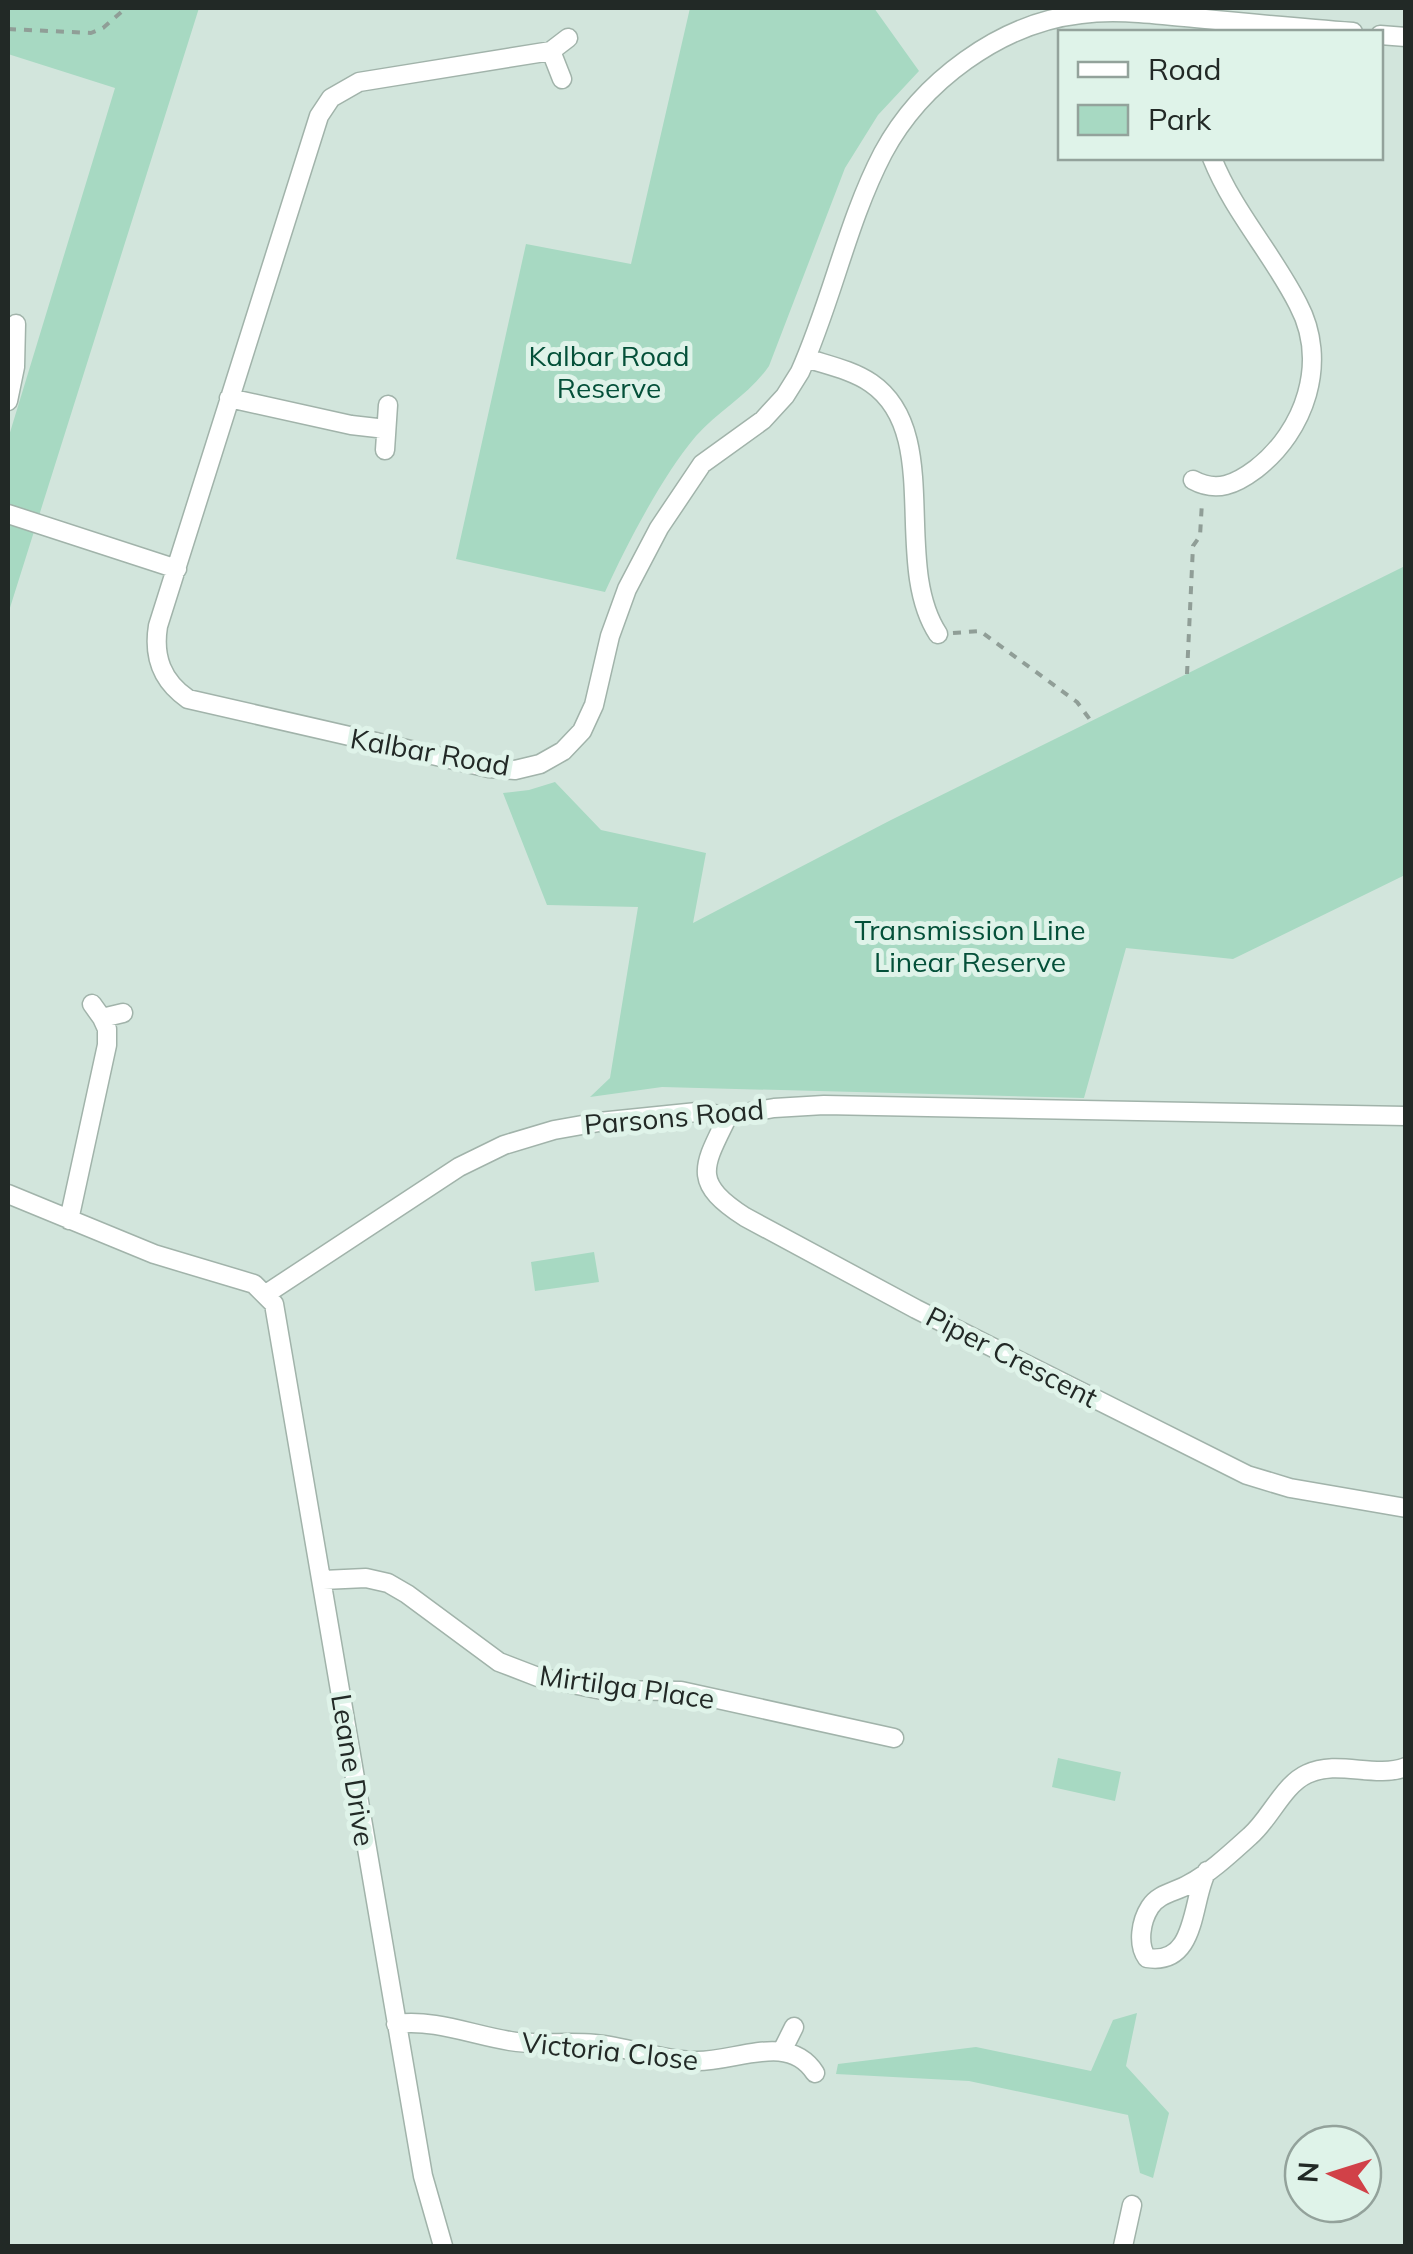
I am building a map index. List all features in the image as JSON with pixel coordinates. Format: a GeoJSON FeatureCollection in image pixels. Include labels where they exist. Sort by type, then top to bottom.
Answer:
{"type":"FeatureCollection","features":[{"type":"Feature","properties":{"kind":"street","name":"Kalbar Road"},"geometry":{"type":"LineString","coordinates":[[550,51],[359,82],[331,98],[315,126],[158,626],[156,650],[163,674],[188,699],[472,766],[515,770],[540,764],[573,742],[589,718],[618,612],[658,528],[711,455],[751,430],[775,408],[806,358],[882,156],[907,115],[942,80],[980,52],[1062,12],[1124,12],[1198,26],[1301,30]]}},
{"type":"Feature","properties":{"kind":"street"},"geometry":{"type":"LineString","coordinates":[[562,78],[550,51],[568,38]]}},
{"type":"Feature","properties":{"kind":"street"},"geometry":{"type":"LineString","coordinates":[[1193,480],[1212,487],[1230,485],[1267,460],[1300,416],[1311,375],[1310,344],[1298,303],[1226,190],[1213,160]]}},
{"type":"Feature","properties":{"kind":"street"},"geometry":{"type":"LineString","coordinates":[[8,401],[15,367],[16,324]]}},
{"type":"Feature","properties":{"kind":"street"},"geometry":{"type":"LineString","coordinates":[[806,358],[868,381],[899,414],[908,441],[920,595],[938,634]]}},
{"type":"Feature","properties":{"kind":"street"},"geometry":{"type":"LineString","coordinates":[[230,398],[386,429]]}},
{"type":"Feature","properties":{"kind":"street"},"geometry":{"type":"LineString","coordinates":[[384,450],[388,405]]}},
{"type":"Feature","properties":{"kind":"street"},"geometry":{"type":"LineString","coordinates":[[8,514],[177,568]]}},
{"type":"Feature","properties":{"kind":"street"},"geometry":{"type":"LineString","coordinates":[[69,1220],[107,1045],[107,1030],[98,1011],[123,1013]]}},
{"type":"Feature","properties":{"kind":"street","name":"Parsons Road"},"geometry":{"type":"LineString","coordinates":[[266,1294],[490,1150],[576,1126],[684,1113],[728,1116],[774,1108],[835,1105],[1406,1116]]}},
{"type":"Feature","properties":{"kind":"street","name":"Piper Crescent"},"geometry":{"type":"LineString","coordinates":[[728,1116],[709,1156],[707,1178],[720,1200],[745,1217],[953,1328],[1246,1475],[1290,1488],[1406,1508]]}},
{"type":"Feature","properties":{"kind":"street"},"geometry":{"type":"LineString","coordinates":[[8,1194],[168,1258],[254,1284],[266,1294]]}},
{"type":"Feature","properties":{"kind":"street","name":"Leane Drive"},"geometry":{"type":"LineString","coordinates":[[266,1294],[276,1311],[423,2176],[443,2246]]}},
{"type":"Feature","properties":{"kind":"street","name":"Mirtilga Place"},"geometry":{"type":"LineString","coordinates":[[323,1580],[366,1578],[388,1583],[499,1662],[538,1677],[602,1690],[697,1694],[894,1738]]}},
{"type":"Feature","properties":{"kind":"street"},"geometry":{"type":"LineString","coordinates":[[1207,1871],[1199,1887],[1188,1936],[1163,1957],[1147,1958],[1141,1937],[1152,1905],[1207,1871],[1258,1829],[1305,1774],[1326,1770],[1382,1772],[1406,1767]]}},
{"type":"Feature","properties":{"kind":"street","name":"Victoria Close"},"geometry":{"type":"LineString","coordinates":[[396,2024],[431,2024],[522,2043],[610,2045],[688,2061],[714,2061],[782,2050]]}},
{"type":"Feature","properties":{"kind":"street"},"geometry":{"type":"LineString","coordinates":[[794,2027],[782,2050],[804,2058],[815,2073]]}},
{"type":"Feature","properties":{"kind":"street"},"geometry":{"type":"LineString","coordinates":[[1123,2246],[1132,2205]]}},
{"type":"Feature","properties":{"kind":"path"},"geometry":{"type":"LineString","coordinates":[[8,30],[91,34],[126,8]]}},
{"type":"Feature","properties":{"kind":"path"},"geometry":{"type":"LineString","coordinates":[[1186,674],[1193,546],[1200,536],[1204,506],[1193,480]]}},
{"type":"Feature","properties":{"kind":"path"},"geometry":{"type":"LineString","coordinates":[[938,634],[980,632],[1077,702],[1091,721]]}},
{"type":"Feature","properties":{"kind":"green space"},"geometry":{"type":"Polygon","coordinates":[[[8,8],[199,8],[8,614],[8,439],[115,88],[8,54],[8,8]]]}},
{"type":"Feature","properties":{"kind":"green space","name":"Kalbar Road Reserve"},"geometry":{"type":"Polygon","coordinates":[[[690,8],[874,8],[919,71],[878,115],[845,168],[769,366],[683,452],[646,511],[605,592],[456,559],[526,244],[631,264],[690,8]]]}},
{"type":"Feature","properties":{"kind":"green space","name":"Transmission Line Linear Reserve"},"geometry":{"type":"Polygon","coordinates":[[[1405,566],[1405,875],[1233,959],[1126,948],[1084,1098],[662,1087],[590,1097],[610,1078],[638,907],[547,905],[503,793],[555,782],[601,830],[706,853],[693,923],[891,820],[1405,566]]]}},
{"type":"Feature","properties":{"kind":"green space"},"geometry":{"type":"Polygon","coordinates":[[[594,1252],[599,1282],[535,1291],[531,1262],[594,1252]]]}},
{"type":"Feature","properties":{"kind":"green space"},"geometry":{"type":"Polygon","coordinates":[[[1058,1758],[1121,1772],[1115,1801],[1052,1787],[1058,1758]]]}},
{"type":"Feature","properties":{"kind":"green space"},"geometry":{"type":"Polygon","coordinates":[[[1137,2013],[1126,2066],[1169,2113],[1153,2178],[1140,2173],[1128,2115],[969,2081],[836,2074],[838,2064],[976,2047],[1091,2071],[1113,2020],[1137,2013]]]}}]}
